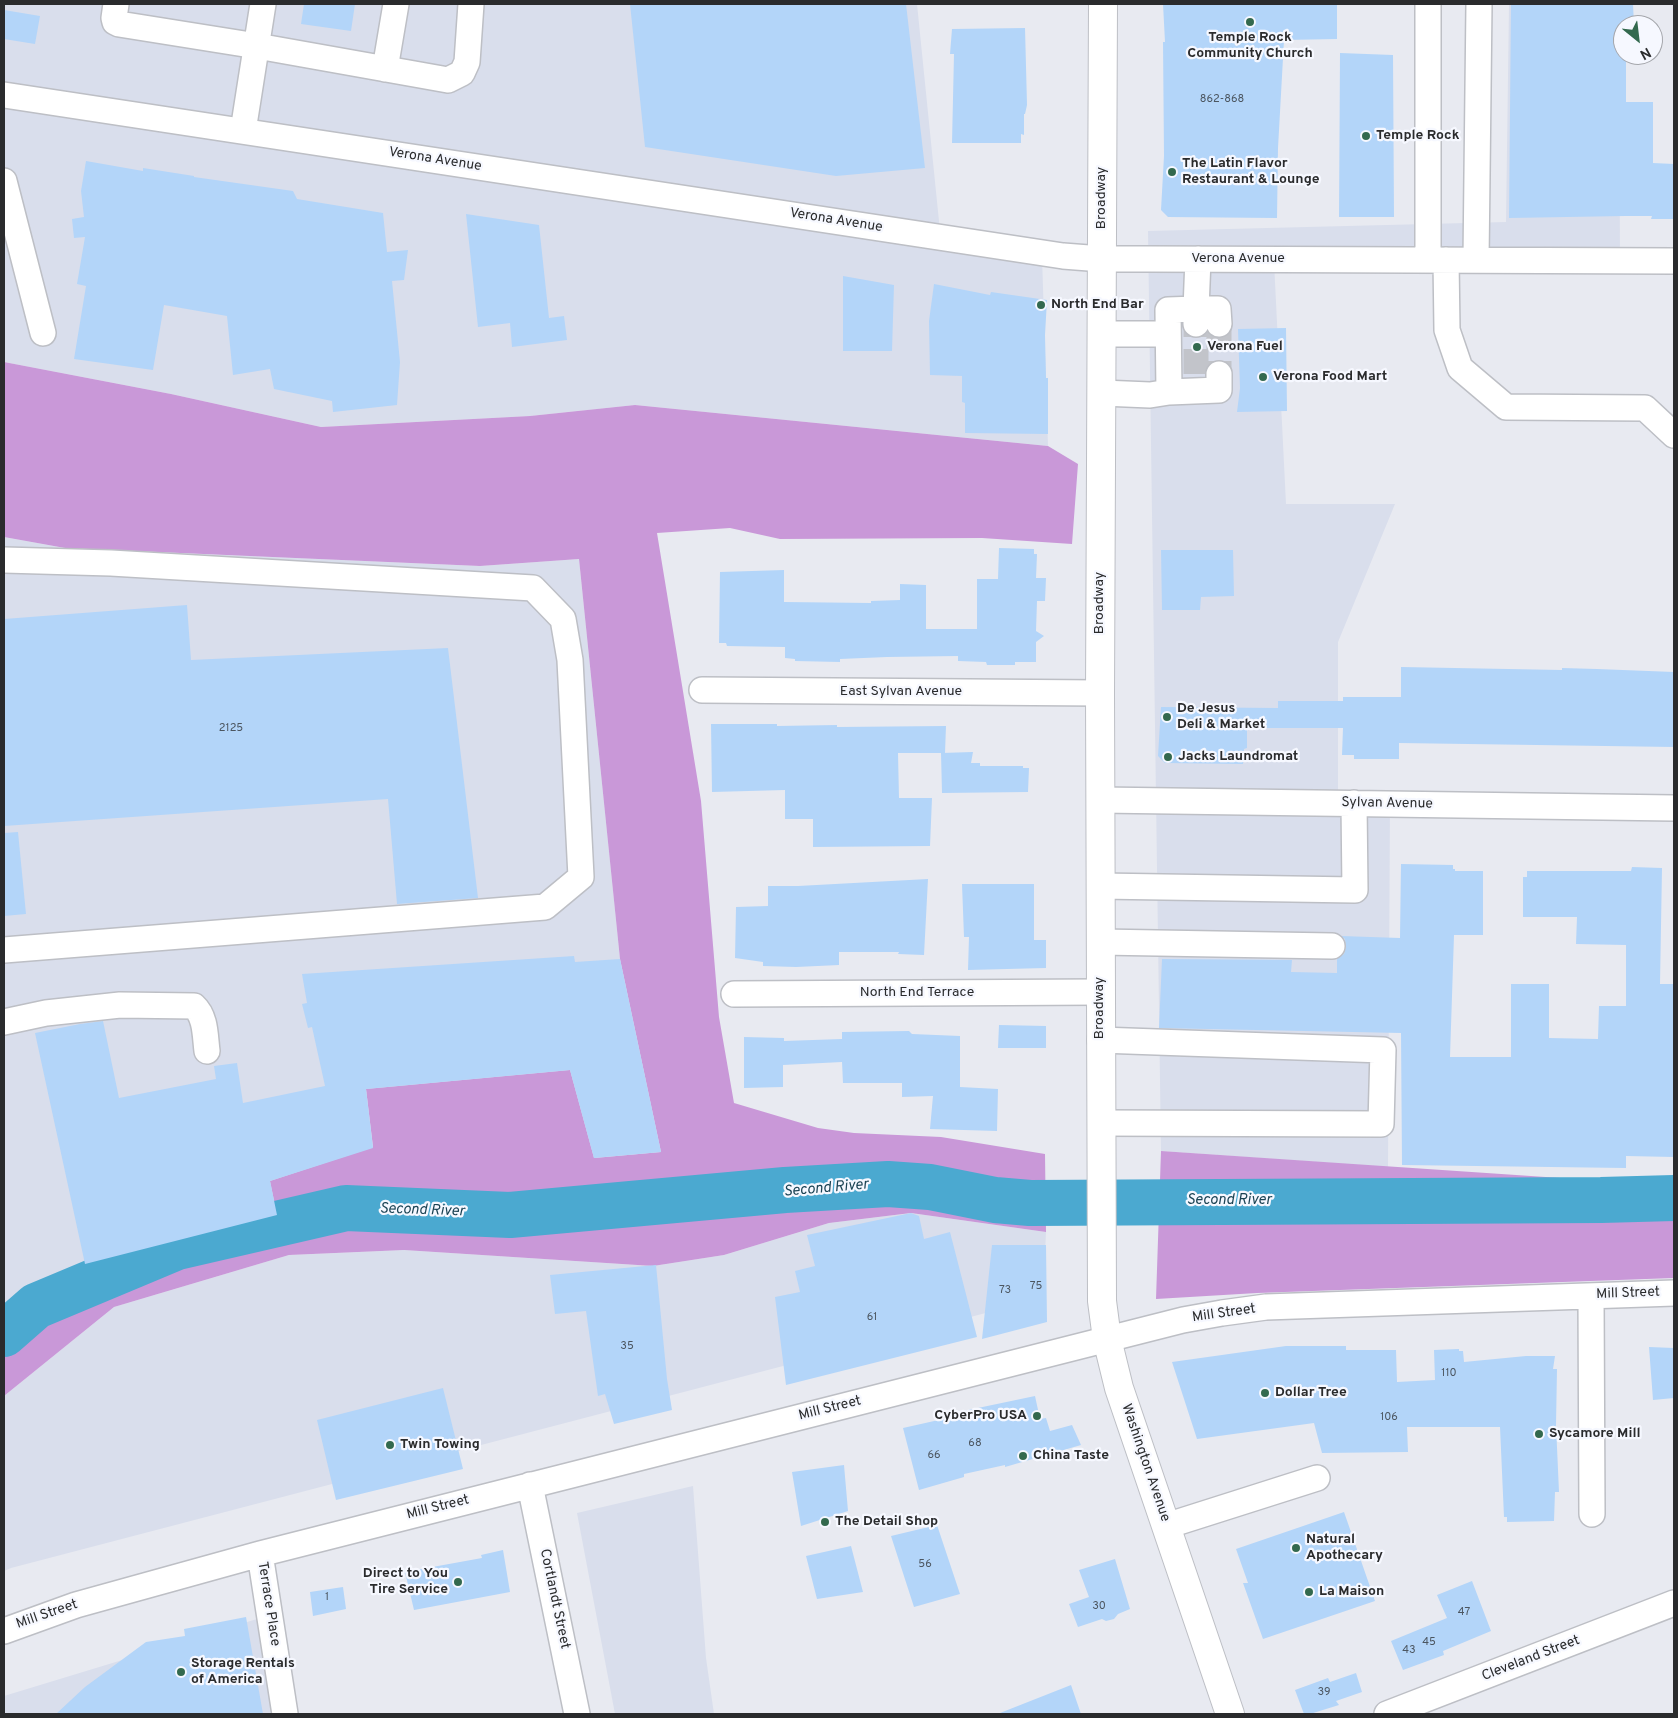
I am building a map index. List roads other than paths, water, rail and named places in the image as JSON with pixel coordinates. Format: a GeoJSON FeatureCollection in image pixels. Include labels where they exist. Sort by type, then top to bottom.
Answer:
{"type":"FeatureCollection","features":[{"type":"Feature","properties":{"kind":"main road","name":"Broadway"},"geometry":{"type":"LineString","coordinates":[[1101,1203],[1100,693],[1103,4]]}},
{"type":"Feature","properties":{"kind":"main road","name":"Washington Avenue"},"geometry":{"type":"LineString","coordinates":[[1101,1203],[1102,1301],[1106,1339],[1119,1388],[1230,1714]]}},
{"type":"Feature","properties":{"kind":"street"},"geometry":{"type":"LineString","coordinates":[[116,4],[114,18],[115,22],[119,24],[448,80],[462,73],[467,62],[471,4]]}},
{"type":"Feature","properties":{"kind":"street"},"geometry":{"type":"LineString","coordinates":[[243,131],[263,4]]}},
{"type":"Feature","properties":{"kind":"street"},"geometry":{"type":"LineString","coordinates":[[385,69],[396,4]]}},
{"type":"Feature","properties":{"kind":"street"},"geometry":{"type":"LineString","coordinates":[[1428,4],[1437,260],[1447,330],[1460,368],[1506,407],[1645,408],[1674,435]]}},
{"type":"Feature","properties":{"kind":"street"},"geometry":{"type":"LineString","coordinates":[[1476,260],[1478,4]]}},
{"type":"Feature","properties":{"kind":"street","name":"Verona Avenue"},"geometry":{"type":"LineString","coordinates":[[4,95],[1059,255],[1102,259],[1674,261]]}},
{"type":"Feature","properties":{"kind":"street"},"geometry":{"type":"LineString","coordinates":[[4,181],[43,333]]}},
{"type":"Feature","properties":{"kind":"street"},"geometry":{"type":"LineString","coordinates":[[1169,392],[1168,310],[1204,319],[1198,259]]}},
{"type":"Feature","properties":{"kind":"street"},"geometry":{"type":"LineString","coordinates":[[1102,334],[1168,334]]}},
{"type":"Feature","properties":{"kind":"street"},"geometry":{"type":"LineString","coordinates":[[1102,393],[1150,396],[1169,392],[1204,379]]}},
{"type":"Feature","properties":{"kind":"street"},"geometry":{"type":"LineString","coordinates":[[4,560],[120,564],[533,588],[563,619],[570,660],[581,877],[546,907],[4,950]]}},
{"type":"Feature","properties":{"kind":"street","name":"East Sylvan Avenue"},"geometry":{"type":"LineString","coordinates":[[702,690],[1100,693]]}},
{"type":"Feature","properties":{"kind":"street","name":"Sylvan Avenue"},"geometry":{"type":"LineString","coordinates":[[1100,800],[1674,808]]}},
{"type":"Feature","properties":{"kind":"street"},"geometry":{"type":"LineString","coordinates":[[1100,886],[1354,890],[1354,803]]}},
{"type":"Feature","properties":{"kind":"street"},"geometry":{"type":"LineString","coordinates":[[1100,942],[1332,946]]}},
{"type":"Feature","properties":{"kind":"street","name":"North End Terrace"},"geometry":{"type":"LineString","coordinates":[[734,994],[1100,992]]}},
{"type":"Feature","properties":{"kind":"street"},"geometry":{"type":"LineString","coordinates":[[4,1022],[46,1013],[120,1005],[194,1006],[200,1012],[202,1018],[208,1051]]}},
{"type":"Feature","properties":{"kind":"street"},"geometry":{"type":"LineString","coordinates":[[1100,1040],[1382,1050],[1381,1124],[1101,1134]]}},
{"type":"Feature","properties":{"kind":"street","name":"Mill Street"},"geometry":{"type":"LineString","coordinates":[[4,1631],[76,1605],[260,1554],[1183,1320],[1266,1307],[1674,1293]]}},
{"type":"Feature","properties":{"kind":"street"},"geometry":{"type":"LineString","coordinates":[[1591,1296],[1592,1514]]}},
{"type":"Feature","properties":{"kind":"street"},"geometry":{"type":"LineString","coordinates":[[1166,1526],[1317,1478]]}},
{"type":"Feature","properties":{"kind":"street","name":"Cortlandt Street"},"geometry":{"type":"LineString","coordinates":[[530,1485],[577,1714]]}},
{"type":"Feature","properties":{"kind":"street","name":"Terrace Place"},"geometry":{"type":"LineString","coordinates":[[260,1554],[285,1714]]}},
{"type":"Feature","properties":{"kind":"street","name":"Cleveland Street"},"geometry":{"type":"LineString","coordinates":[[1387,1714],[1674,1604]]}},
{"type":"Feature","properties":{"kind":"waterway","name":"Second River"},"geometry":{"type":"LineString","coordinates":[[4,1334],[36,1306],[177,1247],[346,1208],[510,1215],[785,1190],[888,1184],[930,1187],[995,1200],[1030,1203],[1674,1198]]}},
{"type":"Feature","properties":{"kind":"tunnel"},"geometry":{"type":"LineString","coordinates":[[1196,324],[1196,374]]}},
{"type":"Feature","properties":{"kind":"tunnel"},"geometry":{"type":"LineString","coordinates":[[1219,324],[1219,374]]}},
{"type":"Feature","properties":{"kind":"place","name":"Temple Rock Community Church"},"geometry":{"type":"Point","coordinates":[1250,22]}},
{"type":"Feature","properties":{"kind":"place","name":"Temple Rock"},"geometry":{"type":"Point","coordinates":[1366,136]}},
{"type":"Feature","properties":{"kind":"place","name":"The Latin Flavor Restaurant & Lounge"},"geometry":{"type":"Point","coordinates":[1172,172]}},
{"type":"Feature","properties":{"kind":"place","name":"North End Bar"},"geometry":{"type":"Point","coordinates":[1041,305]}},
{"type":"Feature","properties":{"kind":"place","name":"Verona Fuel"},"geometry":{"type":"Point","coordinates":[1197,347]}},
{"type":"Feature","properties":{"kind":"place","name":"Verona Food Mart"},"geometry":{"type":"Point","coordinates":[1263,377]}},
{"type":"Feature","properties":{"kind":"place","name":"De Jesus Deli & Market"},"geometry":{"type":"Point","coordinates":[1167,717]}},
{"type":"Feature","properties":{"kind":"place","name":"Jacks Laundromat"},"geometry":{"type":"Point","coordinates":[1168,757]}},
{"type":"Feature","properties":{"kind":"place","name":"Dollar Tree"},"geometry":{"type":"Point","coordinates":[1265,1393]}},
{"type":"Feature","properties":{"kind":"place","name":"CyberPro USA"},"geometry":{"type":"Point","coordinates":[1037,1416]}},
{"type":"Feature","properties":{"kind":"place","name":"Sycamore Mill"},"geometry":{"type":"Point","coordinates":[1539,1434]}},
{"type":"Feature","properties":{"kind":"place","name":"Twin Towing"},"geometry":{"type":"Point","coordinates":[390,1445]}},
{"type":"Feature","properties":{"kind":"place","name":"China Taste"},"geometry":{"type":"Point","coordinates":[1023,1456]}},
{"type":"Feature","properties":{"kind":"place","name":"The Detail Shop"},"geometry":{"type":"Point","coordinates":[825,1522]}},
{"type":"Feature","properties":{"kind":"place","name":"Natural Apothecary"},"geometry":{"type":"Point","coordinates":[1296,1548]}},
{"type":"Feature","properties":{"kind":"place","name":"Direct to You Tire Service"},"geometry":{"type":"Point","coordinates":[458,1582]}},
{"type":"Feature","properties":{"kind":"place","name":"La Maison"},"geometry":{"type":"Point","coordinates":[1309,1592]}},
{"type":"Feature","properties":{"kind":"place","name":"Storage Rentals of America"},"geometry":{"type":"Point","coordinates":[181,1672]}}]}
